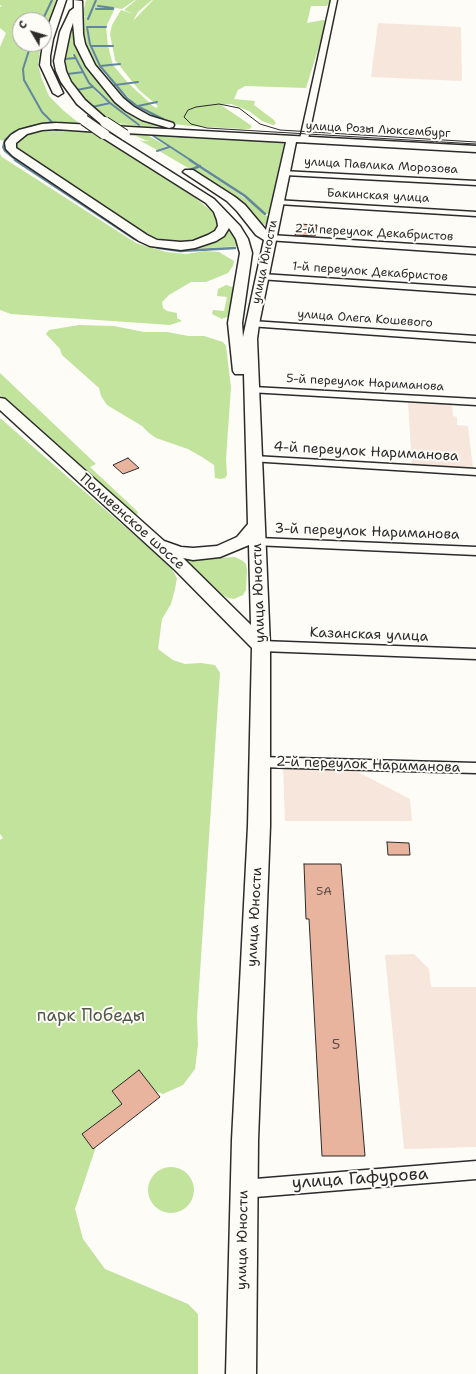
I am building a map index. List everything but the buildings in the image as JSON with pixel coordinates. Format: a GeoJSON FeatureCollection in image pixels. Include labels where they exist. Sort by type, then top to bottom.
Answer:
{"type":"FeatureCollection","features":[{"type":"Feature","properties":{"kind":"main road"},"geometry":{"type":"LineString","coordinates":[[62,0],[48,39],[45,65],[54,88],[64,101]]}},
{"type":"Feature","properties":{"kind":"main road"},"geometry":{"type":"LineString","coordinates":[[79,1],[65,32],[60,49],[59,61],[61,71],[66,82],[81,102],[105,122],[153,151]]}},
{"type":"Feature","properties":{"kind":"main road"},"geometry":{"type":"LineString","coordinates":[[79,1],[78,34],[85,56],[119,100],[130,110],[155,121],[176,127],[194,130],[278,137]]}},
{"type":"Feature","properties":{"kind":"main road","name":"улица Юности"},"geometry":{"type":"LineString","coordinates":[[81,117],[104,134],[200,194],[219,210],[234,226],[242,239],[246,252],[245,267],[241,282],[235,323],[242,389],[254,459]]}},
{"type":"Feature","properties":{"kind":"main road"},"geometry":{"type":"LineString","coordinates":[[219,210],[224,226],[220,233],[212,238],[188,245],[166,245],[154,243],[143,238],[17,154],[11,149],[10,143],[15,137],[23,132],[42,127],[56,126],[278,137]]}},
{"type":"Feature","properties":{"kind":"main road","name":"улица Розы Люксембург"},"geometry":{"type":"LineString","coordinates":[[278,137],[476,149]]}},
{"type":"Feature","properties":{"kind":"main road","name":"улица Юности"},"geometry":{"type":"LineString","coordinates":[[241,1374],[243,1189],[259,826],[261,646],[258,542],[256,525],[253,390],[250,340],[252,324],[278,202],[285,173],[298,138]]}},
{"type":"Feature","properties":{"kind":"main road"},"geometry":{"type":"LineString","coordinates":[[180,167],[231,199],[242,208],[260,232],[270,238]]}},
{"type":"Feature","properties":{"kind":"main road","name":"Поливенское шоссе"},"geometry":{"type":"LineString","coordinates":[[0,402],[156,542],[261,646]]}},
{"type":"Feature","properties":{"kind":"main road"},"geometry":{"type":"LineString","coordinates":[[156,542],[179,552],[207,554],[238,544],[251,533],[256,525]]}},
{"type":"Feature","properties":{"kind":"street","name":"улица Юности"},"geometry":{"type":"LineString","coordinates":[[298,138],[334,0]]}},
{"type":"Feature","properties":{"kind":"street","name":"улица Павлика Морозова"},"geometry":{"type":"LineString","coordinates":[[285,173],[476,183]]}},
{"type":"Feature","properties":{"kind":"street","name":"Бакинская улица"},"geometry":{"type":"LineString","coordinates":[[278,202],[476,214]]}},
{"type":"Feature","properties":{"kind":"street","name":"2-й переулок Декабристов"},"geometry":{"type":"LineString","coordinates":[[270,238],[476,251]]}},
{"type":"Feature","properties":{"kind":"street","name":"1-й переулок Декабристов"},"geometry":{"type":"LineString","coordinates":[[262,277],[476,291]]}},
{"type":"Feature","properties":{"kind":"street","name":"улица Олега Кошевого"},"geometry":{"type":"LineString","coordinates":[[252,324],[476,339]]}},
{"type":"Feature","properties":{"kind":"street","name":"5-й переулок Нариманова"},"geometry":{"type":"LineString","coordinates":[[253,390],[476,402]]}},
{"type":"Feature","properties":{"kind":"street","name":"4-й переулок Нариманова"},"geometry":{"type":"LineString","coordinates":[[254,459],[476,472]]}},
{"type":"Feature","properties":{"kind":"street","name":"3-й переулок Нариманова"},"geometry":{"type":"LineString","coordinates":[[258,542],[476,551]]}},
{"type":"Feature","properties":{"kind":"street","name":"Казанская улица"},"geometry":{"type":"LineString","coordinates":[[261,646],[476,654]]}},
{"type":"Feature","properties":{"kind":"street","name":"2-й переулок Нариманова"},"geometry":{"type":"LineString","coordinates":[[259,762],[476,768]]}},
{"type":"Feature","properties":{"kind":"street","name":"улица Гафурова"},"geometry":{"type":"LineString","coordinates":[[243,1189],[476,1170]]}},
{"type":"Feature","properties":{"kind":"shaded area"},"geometry":{"type":"Polygon","coordinates":[[[378,23],[461,27],[462,81],[371,77],[378,23]]]}},
{"type":"Feature","properties":{"kind":"shaded area"},"geometry":{"type":"Polygon","coordinates":[[[408,402],[452,404],[453,416],[457,417],[457,425],[468,426],[473,468],[412,465],[408,402]]]}},
{"type":"Feature","properties":{"kind":"shaded area"},"geometry":{"type":"Polygon","coordinates":[[[283,768],[354,770],[410,799],[412,821],[285,821],[283,768]]]}},
{"type":"Feature","properties":{"kind":"shaded area"},"geometry":{"type":"Polygon","coordinates":[[[414,954],[429,969],[431,987],[476,987],[476,1147],[404,1149],[385,955],[414,954]]]}},
{"type":"Feature","properties":{"kind":"green space"},"geometry":{"type":"Polygon","coordinates":[[[0,0],[58,0],[52,19],[52,12],[12,12],[12,52],[40,52],[38,65],[49,96],[79,123],[38,126],[7,145],[165,247],[221,237],[230,228],[235,233],[239,246],[181,250],[155,247],[109,220],[12,157],[6,151],[4,144],[6,141],[0,140],[0,47],[6,33],[0,28],[0,7],[2,6],[0,5],[0,0]]]}},
{"type":"Feature","properties":{"kind":"green space"},"geometry":{"type":"Polygon","coordinates":[[[86,0],[135,0],[122,9],[115,8],[106,27],[108,46],[113,65],[128,83],[150,103],[137,106],[107,75],[100,66],[91,44],[89,27],[86,27],[92,51],[99,66],[106,76],[103,76],[92,63],[82,37],[82,17],[88,16],[82,16],[86,0]]]}},
{"type":"Feature","properties":{"kind":"green space"},"geometry":{"type":"Polygon","coordinates":[[[136,0],[152,0],[138,12],[133,21],[153,0],[331,0],[327,6],[311,6],[307,23],[323,20],[327,21],[306,88],[245,86],[238,90],[234,99],[255,101],[254,105],[274,120],[276,124],[273,125],[262,121],[249,111],[231,104],[221,105],[252,126],[250,129],[242,129],[175,124],[176,125],[149,117],[125,101],[104,77],[107,77],[136,106],[163,119],[138,106],[150,104],[156,108],[158,106],[139,90],[115,60],[110,34],[112,25],[121,10],[134,14],[124,10],[136,0]]]}},
{"type":"Feature","properties":{"kind":"green space"},"geometry":{"type":"Polygon","coordinates":[[[74,31],[74,37],[80,53],[143,120],[161,127],[116,125],[112,123],[135,125],[110,122],[92,108],[109,103],[137,125],[140,125],[110,103],[89,83],[74,54],[72,55],[74,58],[64,58],[65,45],[70,44],[66,44],[70,32],[74,31]]]}},
{"type":"Feature","properties":{"kind":"green space"},"geometry":{"type":"Polygon","coordinates":[[[74,58],[82,71],[67,74],[64,60],[74,58]]]}},
{"type":"Feature","properties":{"kind":"green space"},"geometry":{"type":"Polygon","coordinates":[[[82,72],[91,87],[75,90],[67,75],[82,72]]]}},
{"type":"Feature","properties":{"kind":"green space"},"geometry":{"type":"Polygon","coordinates":[[[92,87],[108,102],[91,107],[76,91],[92,87]]]}},
{"type":"Feature","properties":{"kind":"green space"},"geometry":{"type":"Polygon","coordinates":[[[51,128],[282,141],[284,144],[269,214],[266,214],[258,208],[264,214],[263,215],[268,216],[267,225],[262,224],[248,207],[234,196],[192,170],[201,167],[256,206],[244,195],[202,166],[158,140],[153,134],[147,135],[167,146],[157,150],[139,140],[143,141],[152,140],[145,140],[136,136],[94,133],[193,196],[210,210],[218,220],[219,228],[210,236],[187,243],[161,242],[151,238],[16,150],[14,143],[21,135],[51,128]]]}},
{"type":"Feature","properties":{"kind":"green space"},"geometry":{"type":"Polygon","coordinates":[[[169,147],[199,166],[190,169],[159,151],[169,147]]]}},
{"type":"Feature","properties":{"kind":"green space"},"geometry":{"type":"Polygon","coordinates":[[[0,154],[2,157],[136,243],[166,252],[186,254],[205,251],[219,252],[234,261],[233,266],[228,273],[206,282],[191,282],[169,295],[162,302],[163,308],[167,311],[177,313],[177,318],[182,321],[170,325],[11,314],[0,310],[0,154]]]}},
{"type":"Feature","properties":{"kind":"green space"},"geometry":{"type":"Polygon","coordinates":[[[226,285],[235,288],[229,316],[222,319],[212,314],[213,310],[224,311],[227,297],[217,296],[218,289],[226,285]]]}},
{"type":"Feature","properties":{"kind":"green space"},"geometry":{"type":"Polygon","coordinates":[[[79,325],[114,326],[144,332],[167,332],[189,336],[204,336],[223,342],[226,346],[231,387],[226,459],[227,475],[225,478],[215,478],[214,465],[202,457],[188,449],[156,438],[142,426],[107,405],[101,396],[99,388],[62,355],[60,349],[46,334],[49,330],[79,325]]]}},
{"type":"Feature","properties":{"kind":"green space"},"geometry":{"type":"Polygon","coordinates":[[[0,373],[96,464],[90,467],[138,512],[137,515],[134,516],[0,395],[0,373]]]}},
{"type":"Feature","properties":{"kind":"green space","name":"парк Победы"},"geometry":{"type":"Polygon","coordinates":[[[0,418],[170,566],[177,578],[171,604],[162,619],[158,649],[173,660],[185,664],[201,663],[215,665],[220,673],[197,1017],[198,1045],[195,1069],[183,1085],[163,1094],[152,1090],[102,1129],[75,1209],[83,1239],[105,1269],[188,1304],[198,1314],[198,1374],[0,1374],[0,840],[3,838],[0,834],[0,418]]]}},
{"type":"Feature","properties":{"kind":"green space"},"geometry":{"type":"Polygon","coordinates":[[[235,557],[246,564],[247,570],[246,590],[243,595],[234,599],[228,598],[219,593],[181,560],[235,557]]]}},
{"type":"Feature","properties":{"kind":"green space"},"geometry":{"type":"Polygon","coordinates":[[[171,1167],[184,1171],[190,1177],[194,1190],[190,1203],[184,1209],[171,1213],[158,1209],[152,1203],[148,1190],[152,1177],[158,1171],[171,1167]]]}},
{"type":"Feature","properties":{"kind":"waterway"},"geometry":{"type":"LineString","coordinates":[[46,12],[52,0]]}},
{"type":"Feature","properties":{"kind":"waterway"},"geometry":{"type":"LineString","coordinates":[[88,19],[96,0]]}},
{"type":"Feature","properties":{"kind":"waterway"},"geometry":{"type":"LineString","coordinates":[[98,6],[113,8]]}},
{"type":"Feature","properties":{"kind":"waterway"},"geometry":{"type":"LineString","coordinates":[[96,9],[113,9]]}},
{"type":"Feature","properties":{"kind":"waterway"},"geometry":{"type":"LineString","coordinates":[[100,66],[90,44],[87,27],[106,27]]}},
{"type":"Feature","properties":{"kind":"waterway"},"geometry":{"type":"LineString","coordinates":[[91,46],[113,46]]}},
{"type":"Feature","properties":{"kind":"waterway"},"geometry":{"type":"LineString","coordinates":[[17,161],[5,151],[3,147],[5,140],[14,132],[28,127],[52,122],[42,112],[24,80],[23,69],[28,52]]}},
{"type":"Feature","properties":{"kind":"waterway"},"geometry":{"type":"LineString","coordinates":[[74,55],[89,83],[110,103]]}},
{"type":"Feature","properties":{"kind":"waterway"},"geometry":{"type":"LineString","coordinates":[[65,59],[75,58]]}},
{"type":"Feature","properties":{"kind":"waterway"},"geometry":{"type":"LineString","coordinates":[[100,66],[120,64]]}},
{"type":"Feature","properties":{"kind":"waterway"},"geometry":{"type":"LineString","coordinates":[[100,66],[116,85]]}},
{"type":"Feature","properties":{"kind":"waterway"},"geometry":{"type":"LineString","coordinates":[[68,74],[83,72]]}},
{"type":"Feature","properties":{"kind":"waterway"},"geometry":{"type":"LineString","coordinates":[[116,85],[138,82]]}},
{"type":"Feature","properties":{"kind":"waterway"},"geometry":{"type":"LineString","coordinates":[[116,85],[127,98],[137,106],[163,119]]}},
{"type":"Feature","properties":{"kind":"waterway"},"geometry":{"type":"LineString","coordinates":[[77,90],[92,87]]}},
{"type":"Feature","properties":{"kind":"waterway"},"geometry":{"type":"LineString","coordinates":[[138,106],[157,102]]}},
{"type":"Feature","properties":{"kind":"waterway"},"geometry":{"type":"LineString","coordinates":[[92,107],[110,103]]}},
{"type":"Feature","properties":{"kind":"waterway"},"geometry":{"type":"LineString","coordinates":[[110,103],[139,125]]}},
{"type":"Feature","properties":{"kind":"waterway"},"geometry":{"type":"LineString","coordinates":[[56,130],[72,130]]}},
{"type":"Feature","properties":{"kind":"waterway"},"geometry":{"type":"LineString","coordinates":[[152,135],[192,161]]}},
{"type":"Feature","properties":{"kind":"waterway"},"geometry":{"type":"LineString","coordinates":[[158,135],[194,137]]}},
{"type":"Feature","properties":{"kind":"waterway"},"geometry":{"type":"LineString","coordinates":[[157,151],[169,147]]}},
{"type":"Feature","properties":{"kind":"waterway"},"geometry":{"type":"LineString","coordinates":[[15,160],[133,238],[147,244],[159,248],[180,251],[235,248]]}},
{"type":"Feature","properties":{"kind":"waterway"},"geometry":{"type":"LineString","coordinates":[[190,160],[199,166]]}},
{"type":"Feature","properties":{"kind":"waterway"},"geometry":{"type":"LineString","coordinates":[[190,170],[199,166]]}},
{"type":"Feature","properties":{"kind":"waterway"},"geometry":{"type":"LineString","coordinates":[[199,166],[245,196],[265,214]]}},
{"type":"Feature","properties":{"kind":"tram line"},"geometry":{"type":"LineString","coordinates":[[476,142],[280,130],[260,124],[239,108],[219,104],[196,107],[188,110],[184,117],[191,124],[207,128],[476,144]]}}]}
